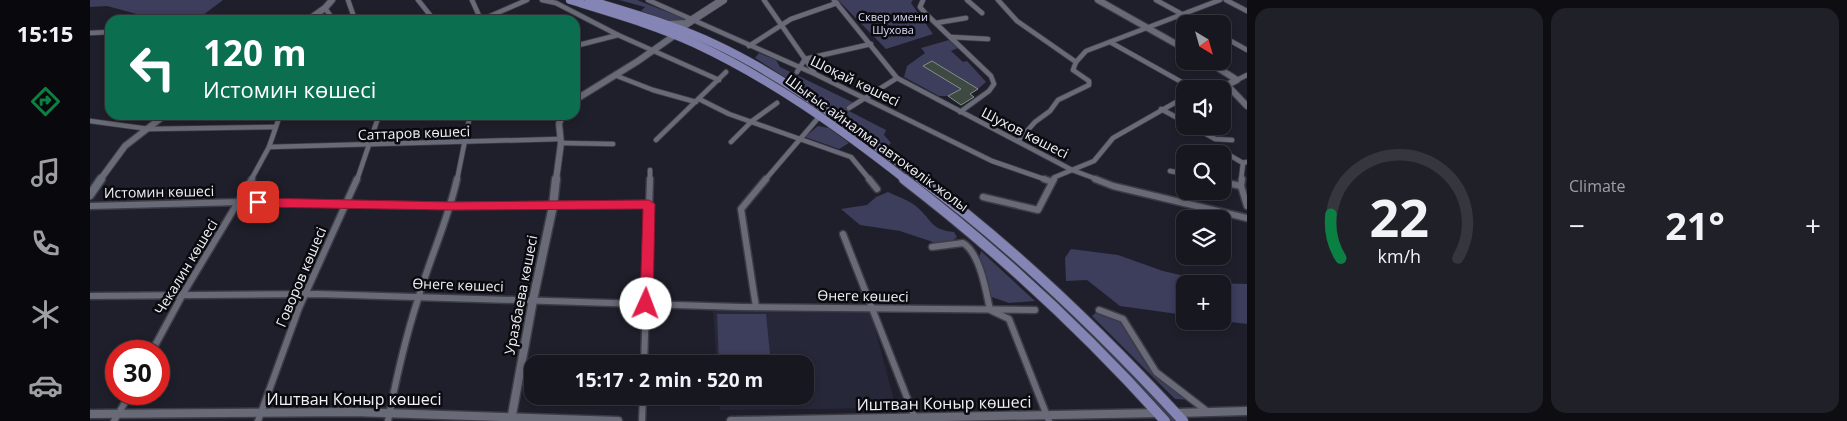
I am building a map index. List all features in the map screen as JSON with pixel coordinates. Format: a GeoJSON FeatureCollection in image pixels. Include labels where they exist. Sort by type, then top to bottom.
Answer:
{"type":"FeatureCollection","features":[{"type":"Feature","properties":{"kind":"main road","name":"Шығыс айналма автокөлік жолы"},"geometry":{"type":"LineString","coordinates":[[570,0],[675,35],[711,51],[761,78],[819,117],[898,174],[972,232],[1056,308],[1161,417]]}},
{"type":"Feature","properties":{"kind":"main road","name":"Шығыс айналма автокөлік жолы"},"geometry":{"type":"LineString","coordinates":[[590,0],[696,35],[767,70],[940,192],[1034,270],[1100,333],[1180,417]]}},
{"type":"Feature","properties":{"kind":"main road"},"geometry":{"type":"LineString","coordinates":[[667,24],[686,24],[723,0]]}},
{"type":"Feature","properties":{"kind":"main road"},"geometry":{"type":"LineString","coordinates":[[694,20],[692,28],[696,35]]}},
{"type":"Feature","properties":{"kind":"street"},"geometry":{"type":"LineString","coordinates":[[315,15],[332,0]]}},
{"type":"Feature","properties":{"kind":"street"},"geometry":{"type":"LineString","coordinates":[[348,0],[353,15]]}},
{"type":"Feature","properties":{"kind":"street"},"geometry":{"type":"LineString","coordinates":[[418,0],[430,15]]}},
{"type":"Feature","properties":{"kind":"street"},"geometry":{"type":"LineString","coordinates":[[472,0],[479,15]]}},
{"type":"Feature","properties":{"kind":"street"},"geometry":{"type":"LineString","coordinates":[[492,15],[527,0]]}},
{"type":"Feature","properties":{"kind":"street"},"geometry":{"type":"LineString","coordinates":[[542,0],[556,3],[579,15]]}},
{"type":"Feature","properties":{"kind":"street","name":"Шоқай көшесі"},"geometry":{"type":"LineString","coordinates":[[648,0],[798,69],[815,74],[992,161],[1052,182]]}},
{"type":"Feature","properties":{"kind":"street"},"geometry":{"type":"LineString","coordinates":[[764,0],[815,74]]}},
{"type":"Feature","properties":{"kind":"street"},"geometry":{"type":"LineString","coordinates":[[923,0],[920,7],[991,76],[994,84],[990,91],[960,112]]}},
{"type":"Feature","properties":{"kind":"street"},"geometry":{"type":"LineString","coordinates":[[967,0],[982,12]]}},
{"type":"Feature","properties":{"kind":"street"},"geometry":{"type":"LineString","coordinates":[[998,0],[1017,21],[1076,62]]}},
{"type":"Feature","properties":{"kind":"street"},"geometry":{"type":"LineString","coordinates":[[1098,0],[1176,44]]}},
{"type":"Feature","properties":{"kind":"street"},"geometry":{"type":"LineString","coordinates":[[1156,0],[1184,15]]}},
{"type":"Feature","properties":{"kind":"street"},"geometry":{"type":"LineString","coordinates":[[1018,141],[1035,122],[1050,111],[1058,100],[1089,85],[1089,81],[1075,73],[1074,70],[1076,62],[1086,51],[1148,28],[1181,13],[1220,0]]}},
{"type":"Feature","properties":{"kind":"street"},"geometry":{"type":"LineString","coordinates":[[1226,0],[1247,11]]}},
{"type":"Feature","properties":{"kind":"street"},"geometry":{"type":"LineString","coordinates":[[749,46],[769,30],[810,10],[835,2]]}},
{"type":"Feature","properties":{"kind":"street","name":"Шухов көшесі"},"geometry":{"type":"LineString","coordinates":[[835,2],[897,78],[960,112],[1072,170],[1113,186],[1247,218]]}},
{"type":"Feature","properties":{"kind":"street"},"geometry":{"type":"LineString","coordinates":[[325,8],[330,15]]}},
{"type":"Feature","properties":{"kind":"street"},"geometry":{"type":"LineString","coordinates":[[580,15],[618,35],[719,80]]}},
{"type":"Feature","properties":{"kind":"street"},"geometry":{"type":"LineString","coordinates":[[936,24],[966,18]]}},
{"type":"Feature","properties":{"kind":"street"},"geometry":{"type":"LineString","coordinates":[[90,33],[105,32]]}},
{"type":"Feature","properties":{"kind":"street"},"geometry":{"type":"LineString","coordinates":[[580,45],[618,35]]}},
{"type":"Feature","properties":{"kind":"street"},"geometry":{"type":"LineString","coordinates":[[580,97],[617,76],[675,35]]}},
{"type":"Feature","properties":{"kind":"street"},"geometry":{"type":"LineString","coordinates":[[951,37],[969,36],[988,39]]}},
{"type":"Feature","properties":{"kind":"street"},"geometry":{"type":"LineString","coordinates":[[1231,41],[1247,50]]}},
{"type":"Feature","properties":{"kind":"street"},"geometry":{"type":"LineString","coordinates":[[1110,42],[1178,80]]}},
{"type":"Feature","properties":{"kind":"street"},"geometry":{"type":"LineString","coordinates":[[798,69],[805,59],[871,44]]}},
{"type":"Feature","properties":{"kind":"street"},"geometry":{"type":"LineString","coordinates":[[1221,70],[1237,80]]}},
{"type":"Feature","properties":{"kind":"street"},"geometry":{"type":"LineString","coordinates":[[656,140],[726,72]]}},
{"type":"Feature","properties":{"kind":"street"},"geometry":{"type":"LineString","coordinates":[[1231,83],[1247,75]]}},
{"type":"Feature","properties":{"kind":"street"},"geometry":{"type":"LineString","coordinates":[[617,76],[653,90],[698,101],[851,158],[877,189]]}},
{"type":"Feature","properties":{"kind":"street"},"geometry":{"type":"LineString","coordinates":[[849,108],[897,78]]}},
{"type":"Feature","properties":{"kind":"street"},"geometry":{"type":"LineString","coordinates":[[1231,93],[1247,106]]}},
{"type":"Feature","properties":{"kind":"street"},"geometry":{"type":"LineString","coordinates":[[983,197],[1038,210],[1055,177],[1094,161],[1113,138],[1176,102]]}},
{"type":"Feature","properties":{"kind":"street"},"geometry":{"type":"LineString","coordinates":[[731,142],[752,121],[777,103]]}},
{"type":"Feature","properties":{"kind":"street"},"geometry":{"type":"LineString","coordinates":[[1161,109],[1176,117]]}},
{"type":"Feature","properties":{"kind":"street"},"geometry":{"type":"LineString","coordinates":[[756,307],[741,209],[819,117]]}},
{"type":"Feature","properties":{"kind":"street"},"geometry":{"type":"LineString","coordinates":[[90,195],[125,146],[159,120]]}},
{"type":"Feature","properties":{"kind":"street","name":"Чекалин көшесі"},"geometry":{"type":"LineString","coordinates":[[158,340],[184,292],[240,202],[269,147],[278,120]]}},
{"type":"Feature","properties":{"kind":"street","name":"Говоров көшесі"},"geometry":{"type":"LineString","coordinates":[[259,417],[305,293],[348,203],[371,146],[378,120]]}},
{"type":"Feature","properties":{"kind":"street"},"geometry":{"type":"LineString","coordinates":[[389,417],[399,361],[418,296],[450,206],[466,144],[469,120]]}},
{"type":"Feature","properties":{"kind":"street","name":"Уразбаева көшесі"},"geometry":{"type":"LineString","coordinates":[[512,418],[533,300],[553,206],[560,120]]}},
{"type":"Feature","properties":{"kind":"street"},"geometry":{"type":"LineString","coordinates":[[90,121],[149,129],[274,128]]}},
{"type":"Feature","properties":{"kind":"street"},"geometry":{"type":"LineString","coordinates":[[1203,135],[1222,142],[1232,140]]}},
{"type":"Feature","properties":{"kind":"street","name":"Саттаров көшесі"},"geometry":{"type":"LineString","coordinates":[[269,147],[560,141],[613,144]]}},
{"type":"Feature","properties":{"kind":"street"},"geometry":{"type":"LineString","coordinates":[[1231,156],[1245,162],[1241,186],[1247,206]]}},
{"type":"Feature","properties":{"kind":"street"},"geometry":{"type":"LineString","coordinates":[[644,355],[650,170]]}},
{"type":"Feature","properties":{"kind":"street"},"geometry":{"type":"LineString","coordinates":[[1170,171],[1176,172]]}},
{"type":"Feature","properties":{"kind":"street"},"geometry":{"type":"LineString","coordinates":[[1231,184],[1241,186]]}},
{"type":"Feature","properties":{"kind":"street","name":"Истомин көшесі"},"geometry":{"type":"LineString","coordinates":[[90,206],[240,202],[450,206],[649,204]]}},
{"type":"Feature","properties":{"kind":"street"},"geometry":{"type":"LineString","coordinates":[[843,234],[916,420]]}},
{"type":"Feature","properties":{"kind":"street"},"geometry":{"type":"LineString","coordinates":[[932,247],[963,243],[969,246],[978,262],[990,310],[1009,319],[1047,418]]}},
{"type":"Feature","properties":{"kind":"street","name":"Өнеге көшесі"},"geometry":{"type":"LineString","coordinates":[[90,296],[184,292],[305,293],[756,307],[1035,310]]}},
{"type":"Feature","properties":{"kind":"street"},"geometry":{"type":"LineString","coordinates":[[1099,310],[1123,319],[1156,372],[1208,412]]}},
{"type":"Feature","properties":{"kind":"street"},"geometry":{"type":"LineString","coordinates":[[117,417],[124,405]]}},
{"type":"Feature","properties":{"kind":"street"},"geometry":{"type":"LineString","coordinates":[[642,421],[643,405]]}},
{"type":"Feature","properties":{"kind":"street"},"geometry":{"type":"LineString","coordinates":[[1180,417],[1208,412],[1247,410]]}},
{"type":"Feature","properties":{"kind":"street","name":"Иштван Коныр көшесі"},"geometry":{"type":"LineString","coordinates":[[90,414],[117,417],[389,417],[618,421]]}},
{"type":"Feature","properties":{"kind":"street","name":"Иштван Коныр көшесі"},"geometry":{"type":"LineString","coordinates":[[731,421],[1161,417]]}},
{"type":"Feature","properties":{"kind":"shaded area"},"geometry":{"type":"Polygon","coordinates":[[[870,309],[896,408],[720,410],[720,405],[814,405],[814,355],[716,355],[713,311],[870,309]]]}},
{"type":"Feature","properties":{"kind":"green space"},"geometry":{"type":"Polygon","coordinates":[[[90,0],[223,0],[203,15],[141,15],[107,6],[90,7],[90,0]]]}},
{"type":"Feature","properties":{"kind":"green space"},"geometry":{"type":"Polygon","coordinates":[[[619,0],[637,0],[688,20],[677,24],[641,11],[645,7],[619,0]]]}},
{"type":"Feature","properties":{"kind":"green space","name":"Сквер имени Шухова"},"geometry":{"type":"Polygon","coordinates":[[[838,0],[913,0],[911,3],[933,34],[886,49],[838,0]]]}},
{"type":"Feature","properties":{"kind":"green space"},"geometry":{"type":"Polygon","coordinates":[[[949,40],[958,48],[951,51],[963,62],[967,61],[986,82],[978,89],[932,61],[923,66],[961,89],[948,96],[939,96],[904,77],[907,66],[925,53],[921,48],[949,40]]]}},
{"type":"Feature","properties":{"kind":"green space"},"geometry":{"type":"Polygon","coordinates":[[[720,49],[780,83],[936,193],[1033,274],[1113,352],[1176,421],[1170,421],[1109,354],[1029,275],[933,195],[779,84],[718,50],[720,49]]]}},
{"type":"Feature","properties":{"kind":"green space"},"geometry":{"type":"Polygon","coordinates":[[[759,53],[776,60],[780,67],[854,103],[847,110],[886,130],[884,135],[891,143],[887,147],[840,113],[755,58],[759,53]]]}},
{"type":"Feature","properties":{"kind":"green space"},"geometry":{"type":"Polygon","coordinates":[[[818,126],[829,128],[849,143],[839,149],[805,137],[818,126]]]}},
{"type":"Feature","properties":{"kind":"green space"},"geometry":{"type":"Polygon","coordinates":[[[888,192],[907,200],[936,227],[954,232],[957,237],[951,242],[933,242],[900,231],[860,225],[841,209],[867,205],[876,197],[888,192]]]}},
{"type":"Feature","properties":{"kind":"green space"},"geometry":{"type":"Polygon","coordinates":[[[1071,249],[1118,255],[1180,275],[1176,275],[1176,314],[1120,306],[1087,280],[1066,281],[1065,258],[1071,249]]]}},
{"type":"Feature","properties":{"kind":"green space"},"geometry":{"type":"Polygon","coordinates":[[[981,251],[1035,301],[1009,303],[986,295],[978,262],[981,251]]]}},
{"type":"Feature","properties":{"kind":"green space"},"geometry":{"type":"Polygon","coordinates":[[[1231,284],[1247,284],[1247,324],[1231,322],[1231,284]]]}},
{"type":"Feature","properties":{"kind":"green space"},"geometry":{"type":"Polygon","coordinates":[[[1099,310],[1123,319],[1156,372],[1193,400],[1175,399],[1092,316],[1099,310]]]}},
{"type":"Feature","properties":{"kind":"green space"},"geometry":{"type":"Polygon","coordinates":[[[717,314],[766,314],[770,355],[719,355],[717,314]]]}},
{"type":"Feature","properties":{"kind":"building"},"geometry":{"type":"Polygon","coordinates":[[[932,61],[978,89],[970,94],[974,97],[961,105],[948,96],[961,89],[923,66],[932,61]]]}},
{"type":"Feature","properties":{"kind":"route"},"geometry":{"type":"LineString","coordinates":[[258,202],[450,206],[649,204],[646,304]]}}]}
